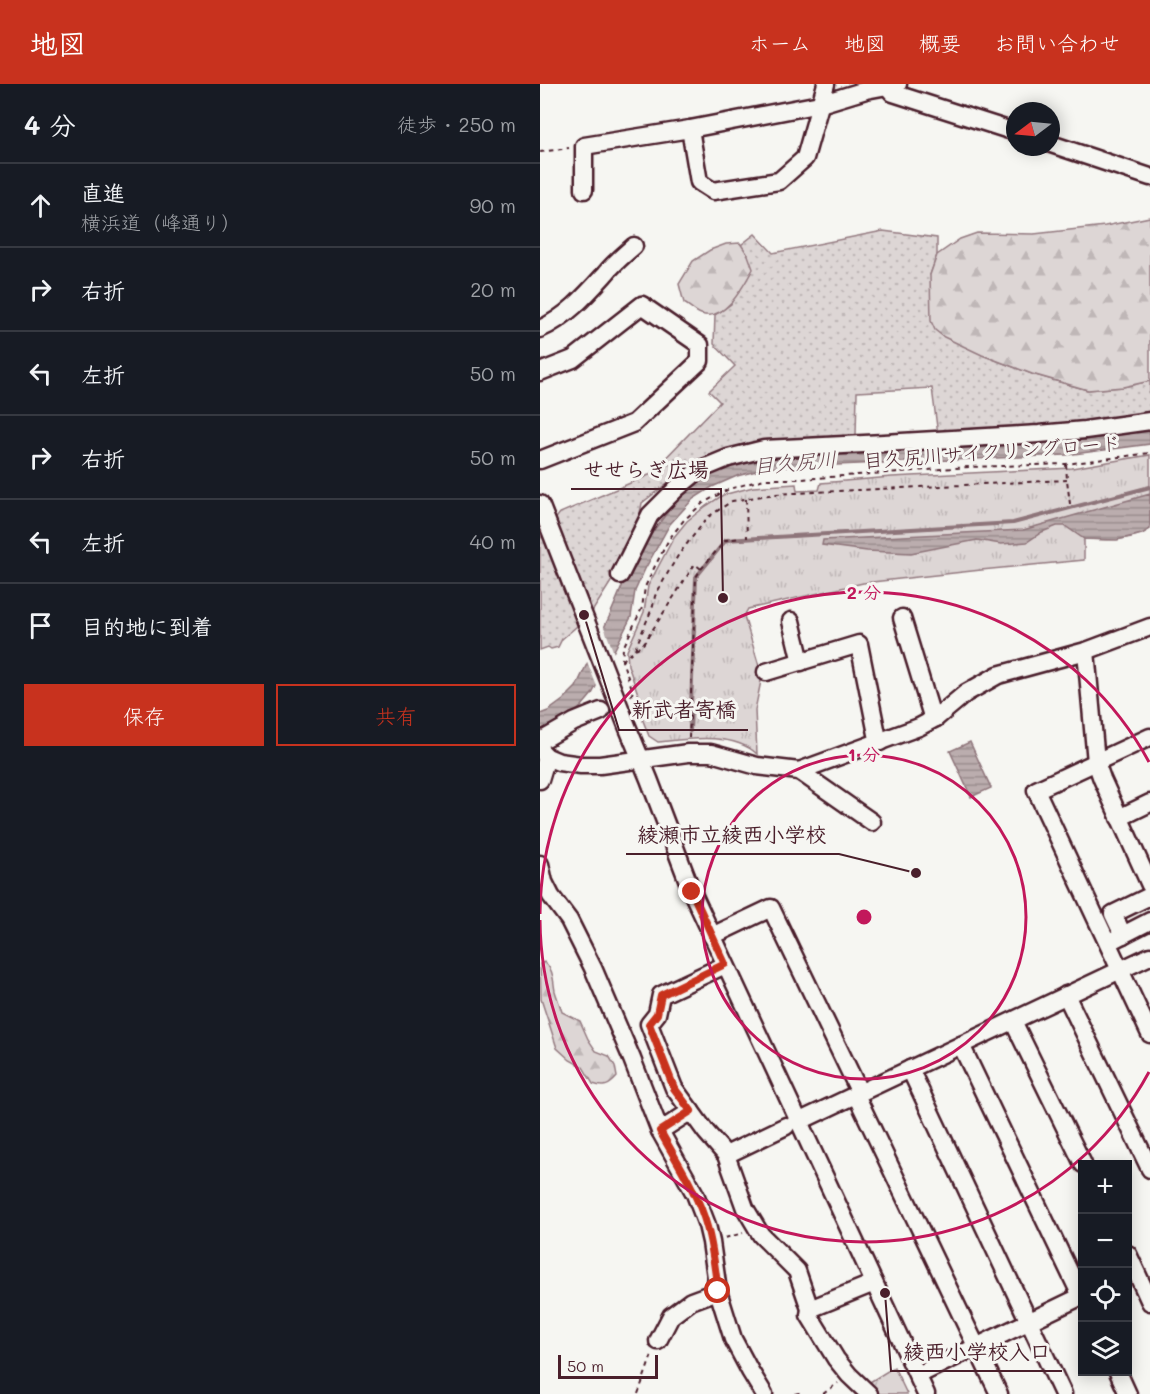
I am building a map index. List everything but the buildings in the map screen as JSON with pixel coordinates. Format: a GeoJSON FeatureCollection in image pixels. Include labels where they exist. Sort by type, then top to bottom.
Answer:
{"type":"FeatureCollection","features":[{"type":"Feature","properties":{"kind":"street"},"geometry":{"type":"LineString","coordinates":[[690,129],[699,182],[713,191],[779,181],[805,158],[826,84]]}},
{"type":"Feature","properties":{"kind":"street"},"geometry":{"type":"LineString","coordinates":[[584,190],[584,146],[690,129],[820,104],[892,85],[893,93],[1006,129]]}},
{"type":"Feature","properties":{"kind":"street"},"geometry":{"type":"LineString","coordinates":[[1060,147],[1150,177]]}},
{"type":"Feature","properties":{"kind":"street"},"geometry":{"type":"LineString","coordinates":[[540,329],[573,306],[634,246]]}},
{"type":"Feature","properties":{"kind":"street"},"geometry":{"type":"LineString","coordinates":[[540,372],[573,359],[642,305],[700,345],[700,361],[634,423],[540,460]]}},
{"type":"Feature","properties":{"kind":"street"},"geometry":{"type":"LineString","coordinates":[[620,575],[650,515],[699,470],[728,458],[764,448],[884,444],[1039,434],[1150,421]]}},
{"type":"Feature","properties":{"kind":"street"},"geometry":{"type":"LineString","coordinates":[[540,504],[622,697],[641,760],[692,892],[725,964],[792,1124],[874,1283],[926,1394]]}},
{"type":"Feature","properties":{"kind":"street"},"geometry":{"type":"LineString","coordinates":[[902,618],[932,713],[936,718]]}},
{"type":"Feature","properties":{"kind":"street"},"geometry":{"type":"LineString","coordinates":[[791,621],[801,662]]}},
{"type":"Feature","properties":{"kind":"street"},"geometry":{"type":"LineString","coordinates":[[540,780],[543,754],[559,762],[600,765],[688,753],[711,753],[757,766],[799,771],[919,727],[936,718],[966,693],[998,675],[1086,651],[1150,627]]}},
{"type":"Feature","properties":{"kind":"street"},"geometry":{"type":"LineString","coordinates":[[766,672],[860,644],[880,742]]}},
{"type":"Feature","properties":{"kind":"street"},"geometry":{"type":"LineString","coordinates":[[1086,651],[1096,762],[1150,886],[1113,914],[1124,935]]}},
{"type":"Feature","properties":{"kind":"street"},"geometry":{"type":"LineString","coordinates":[[540,740],[601,711]]}},
{"type":"Feature","properties":{"kind":"street"},"geometry":{"type":"LineString","coordinates":[[1150,737],[1036,790],[1150,1034]]}},
{"type":"Feature","properties":{"kind":"street"},"geometry":{"type":"LineString","coordinates":[[799,771],[872,822]]}},
{"type":"Feature","properties":{"kind":"street"},"geometry":{"type":"LineString","coordinates":[[1119,818],[1150,803]]}},
{"type":"Feature","properties":{"kind":"street"},"geometry":{"type":"LineString","coordinates":[[540,864],[546,899],[569,920],[593,968],[660,1131],[695,1194],[707,1225],[718,1291],[733,1339],[764,1394]]}},
{"type":"Feature","properties":{"kind":"street"},"geometry":{"type":"LineString","coordinates":[[712,936],[771,908],[999,1394]]}},
{"type":"Feature","properties":{"kind":"street"},"geometry":{"type":"LineString","coordinates":[[1108,943],[1150,921]]}},
{"type":"Feature","properties":{"kind":"street"},"geometry":{"type":"LineString","coordinates":[[726,1155],[1150,956]]}},
{"type":"Feature","properties":{"kind":"street"},"geometry":{"type":"LineString","coordinates":[[725,964],[661,995],[657,1014],[649,1024],[674,1088],[726,1155],[745,1208],[758,1230],[797,1271],[810,1309],[809,1315],[836,1359],[869,1394]]}},
{"type":"Feature","properties":{"kind":"street"},"geometry":{"type":"LineString","coordinates":[[1066,995],[1150,1169]]}},
{"type":"Feature","properties":{"kind":"street"},"geometry":{"type":"LineString","coordinates":[[1013,1021],[1081,1160]]}},
{"type":"Feature","properties":{"kind":"street"},"geometry":{"type":"LineString","coordinates":[[961,1045],[1078,1289]]}},
{"type":"Feature","properties":{"kind":"street"},"geometry":{"type":"LineString","coordinates":[[910,1070],[1063,1394]]}},
{"type":"Feature","properties":{"kind":"street"},"geometry":{"type":"LineString","coordinates":[[660,1131],[691,1111]]}},
{"type":"Feature","properties":{"kind":"street"},"geometry":{"type":"LineString","coordinates":[[1138,1270],[1150,1302]]}},
{"type":"Feature","properties":{"kind":"street"},"geometry":{"type":"LineString","coordinates":[[810,1309],[874,1283]]}},
{"type":"Feature","properties":{"kind":"street"},"geometry":{"type":"LineString","coordinates":[[658,1341],[671,1316],[691,1301],[718,1291]]}},
{"type":"Feature","properties":{"kind":"street"},"geometry":{"type":"LineString","coordinates":[[918,1375],[1078,1299]]}},
{"type":"Feature","properties":{"kind":"street"},"geometry":{"type":"LineString","coordinates":[[1120,1376],[1128,1394]]}},
{"type":"Feature","properties":{"kind":"path"},"geometry":{"type":"LineString","coordinates":[[540,152],[584,146]]}},
{"type":"Feature","properties":{"kind":"path","name":"目久尻川サイクリングロード"},"geometry":{"type":"LineString","coordinates":[[622,662],[623,648],[642,608],[645,587],[669,538],[703,503],[729,489],[764,479],[969,467],[1066,464],[1150,453]]}},
{"type":"Feature","properties":{"kind":"path"},"geometry":{"type":"LineString","coordinates":[[1066,464],[1070,504]]}},
{"type":"Feature","properties":{"kind":"path"},"geometry":{"type":"LineString","coordinates":[[635,649],[656,596],[679,554],[708,517],[732,501],[775,494],[1067,480]]}},
{"type":"Feature","properties":{"kind":"path"},"geometry":{"type":"LineString","coordinates":[[746,499],[747,538]]}},
{"type":"Feature","properties":{"kind":"path"},"geometry":{"type":"LineString","coordinates":[[689,731],[696,577],[726,540],[741,538]]}},
{"type":"Feature","properties":{"kind":"path"},"geometry":{"type":"LineString","coordinates":[[622,697],[632,696],[633,691],[622,662],[635,649],[642,646],[695,564],[701,569]]}},
{"type":"Feature","properties":{"kind":"path"},"geometry":{"type":"LineString","coordinates":[[711,1242],[758,1230]]}},
{"type":"Feature","properties":{"kind":"path"},"geometry":{"type":"LineString","coordinates":[[638,1394],[658,1341]]}},
{"type":"Feature","properties":{"kind":"path"},"geometry":{"type":"LineString","coordinates":[[795,1394],[802,1394]]}},
{"type":"Feature","properties":{"kind":"green space"},"geometry":{"type":"Polygon","coordinates":[[[1150,217],[1150,381],[1123,387],[1088,390],[1032,374],[982,355],[944,337],[935,330],[931,321],[930,275],[937,255],[960,239],[977,233],[1034,234],[1105,226],[1150,217]]]}},
{"type":"Feature","properties":{"kind":"green space"},"geometry":{"type":"Polygon","coordinates":[[[883,231],[937,238],[937,255],[930,275],[982,355],[1032,374],[1087,390],[1123,387],[1150,381],[1150,415],[1084,426],[938,435],[932,388],[857,392],[856,435],[740,446],[679,474],[642,503],[633,547],[590,615],[562,639],[558,647],[540,650],[540,539],[560,513],[649,475],[720,402],[709,391],[735,366],[714,344],[715,315],[731,304],[748,255],[741,245],[755,234],[773,253],[883,231]]]}},
{"type":"Feature","properties":{"kind":"green space"},"geometry":{"type":"Polygon","coordinates":[[[740,243],[753,269],[733,301],[718,313],[710,315],[701,314],[684,303],[679,284],[693,261],[710,250],[726,244],[740,243]]]}},
{"type":"Feature","properties":{"kind":"green space"},"geometry":{"type":"Polygon","coordinates":[[[1150,455],[1150,529],[1127,538],[1084,539],[1084,560],[863,583],[748,609],[744,616],[762,676],[755,710],[757,754],[736,742],[696,739],[658,742],[649,736],[635,700],[638,694],[628,665],[627,651],[644,612],[648,586],[674,537],[687,521],[723,495],[753,487],[796,484],[797,491],[819,490],[821,483],[1072,468],[1150,455]]]}},
{"type":"Feature","properties":{"kind":"green space"},"geometry":{"type":"Polygon","coordinates":[[[544,962],[551,972],[562,1012],[580,1021],[596,1051],[609,1056],[615,1066],[617,1077],[609,1084],[601,1086],[593,1084],[583,1067],[570,1060],[557,1048],[541,999],[540,964],[544,962]]]}},
{"type":"Feature","properties":{"kind":"green space"},"geometry":{"type":"Polygon","coordinates":[[[894,1367],[907,1394],[874,1394],[865,1385],[894,1367]]]}},
{"type":"Feature","properties":{"kind":"water","name":"目久尻川"},"geometry":{"type":"Polygon","coordinates":[[[1150,430],[1150,444],[1066,455],[768,468],[737,476],[712,487],[693,499],[670,524],[645,569],[635,591],[631,617],[592,694],[562,723],[540,730],[540,714],[563,700],[576,687],[629,570],[654,530],[680,496],[705,477],[731,464],[766,455],[1086,440],[1150,430]]]}},
{"type":"Feature","properties":{"kind":"water"},"geometry":{"type":"Polygon","coordinates":[[[1150,494],[1150,529],[1142,534],[1117,540],[1084,539],[1065,526],[1057,526],[1027,542],[1001,544],[977,540],[911,553],[867,551],[822,545],[823,540],[1023,530],[1150,494]]]}},
{"type":"Feature","properties":{"kind":"water"},"geometry":{"type":"Polygon","coordinates":[[[970,742],[991,788],[971,797],[950,751],[970,742]]]}},
{"type":"Feature","properties":{"kind":"pier"},"geometry":{"type":"Polygon","coordinates":[[[603,624],[615,656],[598,689],[586,659],[603,624]]]}},
{"type":"Feature","properties":{"kind":"waterway"},"geometry":{"type":"LineString","coordinates":[[690,731],[696,577],[726,540],[1013,523],[1150,487]]}},
{"type":"Feature","properties":{"kind":"place","name":"せせらぎ広場"},"geometry":{"type":"Point","coordinates":[723,598]}},
{"type":"Feature","properties":{"kind":"place","name":"新武者寄橋"},"geometry":{"type":"Point","coordinates":[584,615]}},
{"type":"Feature","properties":{"kind":"place","name":"綾瀬市立綾西小学校"},"geometry":{"type":"Point","coordinates":[916,873]}},
{"type":"Feature","properties":{"kind":"place","name":"綾西小学校入口"},"geometry":{"type":"Point","coordinates":[885,1293]}},
{"type":"Feature","properties":{"kind":"route"},"geometry":{"type":"LineString","coordinates":[[692,892],[725,964],[661,995],[657,1014],[649,1024],[674,1088],[691,1111],[660,1131],[695,1194],[707,1225],[718,1291]]}}]}
